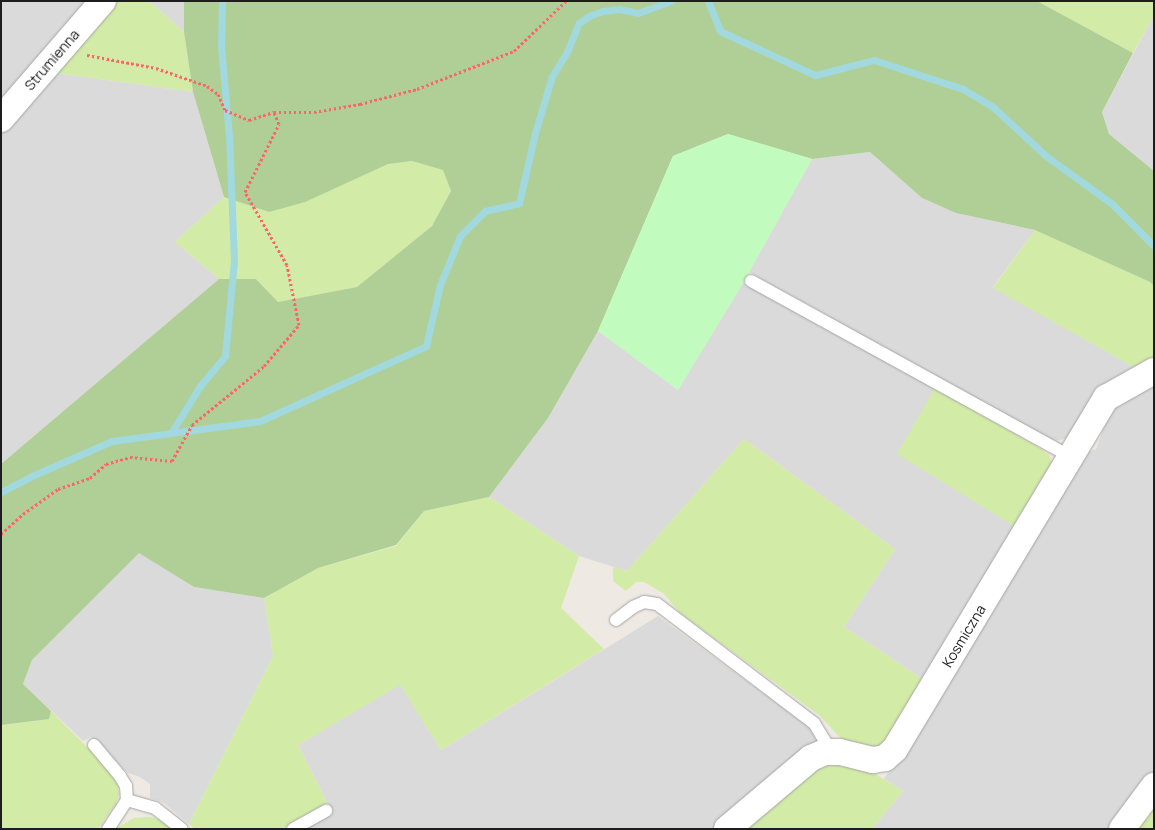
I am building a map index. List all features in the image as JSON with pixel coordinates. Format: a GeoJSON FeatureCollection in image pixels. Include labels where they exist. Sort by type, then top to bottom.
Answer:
{"type":"FeatureCollection","features":[{"type":"Feature","properties":{"kind":"street","name":"Strumienna"},"geometry":{"type":"LineString","coordinates":[[1,119],[103,1]]}},
{"type":"Feature","properties":{"kind":"street","name":"Kosmiczna"},"geometry":{"type":"LineString","coordinates":[[825,752],[840,752],[872,760],[885,758],[895,749],[1106,398],[1154,371]]}},
{"type":"Feature","properties":{"kind":"street"},"geometry":{"type":"LineString","coordinates":[[727,829],[811,758],[825,752]]}},
{"type":"Feature","properties":{"kind":"street"},"geometry":{"type":"LineString","coordinates":[[1122,829],[1154,786]]}},
{"type":"Feature","properties":{"kind":"lane"},"geometry":{"type":"LineString","coordinates":[[751,281],[1071,457]]}},
{"type":"Feature","properties":{"kind":"lane"},"geometry":{"type":"LineString","coordinates":[[616,620],[633,607],[644,602],[657,604],[814,723],[825,741],[825,752]]}},
{"type":"Feature","properties":{"kind":"lane"},"geometry":{"type":"LineString","coordinates":[[94,745],[126,786],[127,800],[108,829]]}},
{"type":"Feature","properties":{"kind":"lane"},"geometry":{"type":"LineString","coordinates":[[127,800],[155,808],[182,829]]}},
{"type":"Feature","properties":{"kind":"lane"},"geometry":{"type":"LineString","coordinates":[[293,829],[326,811]]}},
{"type":"Feature","properties":{"kind":"path"},"geometry":{"type":"LineString","coordinates":[[59,52],[104,57],[156,68],[207,86],[218,94],[225,110],[249,120],[274,112],[314,112],[360,104],[417,89],[514,51],[566,1]]}},
{"type":"Feature","properties":{"kind":"path"},"geometry":{"type":"LineString","coordinates":[[1,534],[22,514],[58,489],[90,478],[106,464],[130,457],[172,462],[192,425],[264,366],[299,325],[288,265],[245,192],[279,124],[274,112]]}},
{"type":"Feature","properties":{"kind":"shaded area"},"geometry":{"type":"Polygon","coordinates":[[[1,1],[97,1],[1,111],[1,1]]]}},
{"type":"Feature","properties":{"kind":"shaded area"},"geometry":{"type":"Polygon","coordinates":[[[149,1],[184,1],[184,32],[149,1]]]}},
{"type":"Feature","properties":{"kind":"shaded area"},"geometry":{"type":"Polygon","coordinates":[[[1154,15],[1154,171],[1109,134],[1102,112],[1154,15]]]}},
{"type":"Feature","properties":{"kind":"shaded area"},"geometry":{"type":"Polygon","coordinates":[[[49,72],[193,92],[224,197],[175,242],[219,279],[1,464],[1,127],[49,72]]]}},
{"type":"Feature","properties":{"kind":"shaded area"},"geometry":{"type":"Polygon","coordinates":[[[870,152],[922,198],[956,213],[1035,230],[993,287],[1139,370],[1070,438],[1054,441],[749,272],[812,159],[870,152]]]}},
{"type":"Feature","properties":{"kind":"shaded area"},"geometry":{"type":"Polygon","coordinates":[[[743,283],[935,388],[1019,529],[927,682],[844,627],[895,549],[744,439],[627,571],[579,556],[489,497],[548,418],[598,331],[678,390],[743,283]]]}},
{"type":"Feature","properties":{"kind":"shaded area"},"geometry":{"type":"Polygon","coordinates":[[[1154,378],[1154,779],[1117,829],[872,829],[903,791],[884,779],[1076,458],[1096,449],[1114,401],[1154,378]]]}},
{"type":"Feature","properties":{"kind":"shaded area"},"geometry":{"type":"Polygon","coordinates":[[[139,552],[194,587],[264,598],[273,656],[189,824],[164,803],[150,798],[150,784],[140,777],[128,773],[91,737],[83,741],[23,684],[32,660],[139,552]]]}},
{"type":"Feature","properties":{"kind":"shaded area"},"geometry":{"type":"Polygon","coordinates":[[[658,616],[809,727],[816,736],[817,744],[717,829],[303,829],[332,812],[298,745],[400,684],[441,750],[658,616]]]}},
{"type":"Feature","properties":{"kind":"green space"},"geometry":{"type":"Polygon","coordinates":[[[111,1],[149,1],[184,32],[193,92],[49,72],[111,1]]]}},
{"type":"Feature","properties":{"kind":"green space"},"geometry":{"type":"Polygon","coordinates":[[[184,1],[1037,1],[1133,53],[1102,112],[1109,134],[1154,171],[1154,286],[1150,282],[1035,230],[956,213],[922,198],[870,152],[812,159],[728,134],[673,156],[598,331],[548,418],[489,497],[424,511],[396,545],[318,568],[264,598],[194,587],[139,553],[32,660],[23,684],[51,711],[49,719],[1,725],[1,464],[219,279],[256,279],[278,302],[357,287],[432,226],[451,191],[443,170],[412,161],[388,164],[305,202],[269,212],[224,197],[193,92],[184,32],[184,1]]]}},
{"type":"Feature","properties":{"kind":"green space"},"geometry":{"type":"Polygon","coordinates":[[[1037,1],[1154,1],[1154,15],[1133,53],[1037,1]]]}},
{"type":"Feature","properties":{"kind":"green space"},"geometry":{"type":"Polygon","coordinates":[[[728,134],[812,159],[743,283],[678,390],[598,331],[673,156],[728,134]]]}},
{"type":"Feature","properties":{"kind":"green space"},"geometry":{"type":"Polygon","coordinates":[[[412,161],[443,170],[451,191],[432,226],[357,287],[278,302],[256,279],[219,279],[175,242],[224,197],[269,212],[388,164],[412,161]]]}},
{"type":"Feature","properties":{"kind":"green space"},"geometry":{"type":"Polygon","coordinates":[[[1035,230],[1150,282],[1154,286],[1154,362],[1139,370],[993,288],[1035,230]]]}},
{"type":"Feature","properties":{"kind":"green space"},"geometry":{"type":"Polygon","coordinates":[[[935,388],[1049,455],[1052,463],[1019,529],[897,454],[935,388]]]}},
{"type":"Feature","properties":{"kind":"green space"},"geometry":{"type":"Polygon","coordinates":[[[744,439],[895,549],[844,627],[927,682],[892,745],[875,752],[845,743],[819,715],[680,613],[663,593],[644,582],[636,582],[626,591],[613,581],[613,567],[627,571],[744,439]]]}},
{"type":"Feature","properties":{"kind":"green space"},"geometry":{"type":"Polygon","coordinates":[[[489,497],[579,556],[561,608],[604,649],[441,750],[400,685],[298,745],[328,804],[282,829],[195,829],[189,824],[273,656],[264,598],[318,568],[396,546],[424,511],[489,497]]]}},
{"type":"Feature","properties":{"kind":"green space"},"geometry":{"type":"Polygon","coordinates":[[[51,711],[108,768],[117,783],[119,794],[116,804],[98,829],[1,829],[1,725],[49,719],[51,711]]]}},
{"type":"Feature","properties":{"kind":"green space"},"geometry":{"type":"Polygon","coordinates":[[[826,762],[864,767],[903,791],[872,829],[733,829],[826,762]]]}},
{"type":"Feature","properties":{"kind":"green space"},"geometry":{"type":"Polygon","coordinates":[[[1154,794],[1154,829],[1128,829],[1154,794]]]}},
{"type":"Feature","properties":{"kind":"green space"},"geometry":{"type":"Polygon","coordinates":[[[149,817],[163,820],[173,829],[115,829],[134,818],[149,817]]]}},
{"type":"Feature","properties":{"kind":"waterway"},"geometry":{"type":"LineString","coordinates":[[171,433],[200,386],[225,356],[234,260],[229,136],[221,46],[222,1]]}},
{"type":"Feature","properties":{"kind":"waterway"},"geometry":{"type":"LineString","coordinates":[[1,492],[34,475],[112,441],[260,421],[426,346],[440,285],[460,236],[485,211],[519,203],[535,133],[552,76],[567,52],[579,23],[591,15],[603,11],[619,9],[638,13],[671,1]]}},
{"type":"Feature","properties":{"kind":"waterway"},"geometry":{"type":"LineString","coordinates":[[708,1],[720,31],[815,75],[874,60],[963,89],[993,107],[1046,156],[1112,204],[1154,246]]}}]}
